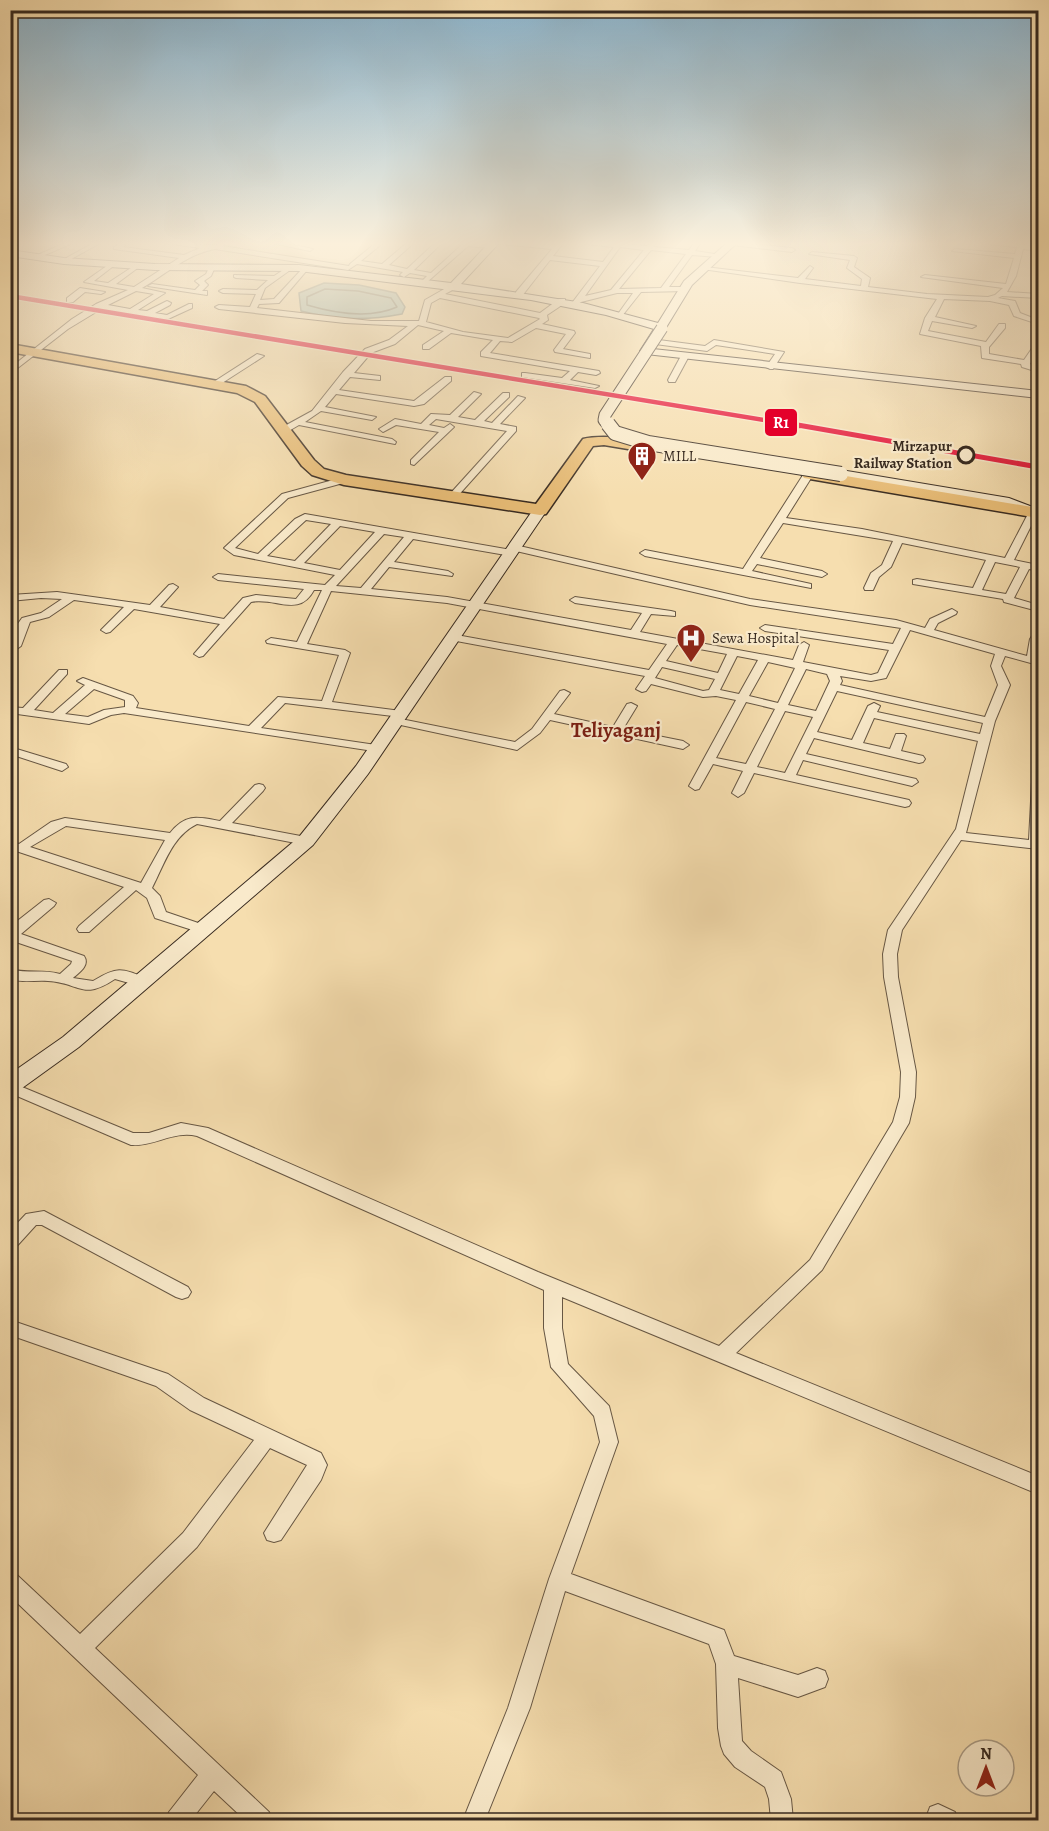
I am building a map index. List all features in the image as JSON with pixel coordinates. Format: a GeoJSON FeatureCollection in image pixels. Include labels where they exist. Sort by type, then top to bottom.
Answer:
{"type":"FeatureCollection","features":[{"type":"Feature","properties":{"kind":"highway"},"geometry":{"type":"LineString","coordinates":[[10,348],[216,383],[249,392],[260,399],[312,468],[327,476],[344,480],[540,510],[586,443],[593,440],[610,440],[1036,513]]}},
{"type":"Feature","properties":{"kind":"street"},"geometry":{"type":"LineString","coordinates":[[10,372],[39,352],[66,327]]}},
{"type":"Feature","properties":{"kind":"street"},"geometry":{"type":"LineString","coordinates":[[284,430],[299,423],[318,408],[368,351],[392,342],[412,327]]}},
{"type":"Feature","properties":{"kind":"street"},"geometry":{"type":"LineString","coordinates":[[439,327],[463,334],[498,339],[513,339],[531,327]]}},
{"type":"Feature","properties":{"kind":"street"},"geometry":{"type":"LineString","coordinates":[[546,327],[571,333],[558,350],[587,356]]}},
{"type":"Feature","properties":{"kind":"street"},"geometry":{"type":"LineString","coordinates":[[656,327],[714,342],[780,352],[771,367]]}},
{"type":"Feature","properties":{"kind":"street"},"geometry":{"type":"LineString","coordinates":[[665,327],[605,415],[604,420],[615,433],[648,443],[1009,502],[1036,513],[1008,562]]}},
{"type":"Feature","properties":{"kind":"street"},"geometry":{"type":"LineString","coordinates":[[924,327],[922,331],[925,334],[987,345]]}},
{"type":"Feature","properties":{"kind":"street"},"geometry":{"type":"LineString","coordinates":[[1001,327],[983,354],[1027,363]]}},
{"type":"Feature","properties":{"kind":"street"},"geometry":{"type":"LineString","coordinates":[[426,347],[451,330]]}},
{"type":"Feature","properties":{"kind":"street"},"geometry":{"type":"LineString","coordinates":[[663,330],[651,341],[646,351],[771,367],[1038,395]]}},
{"type":"Feature","properties":{"kind":"street"},"geometry":{"type":"LineString","coordinates":[[498,339],[484,354],[596,373]]}},
{"type":"Feature","properties":{"kind":"street"},"geometry":{"type":"LineString","coordinates":[[651,341],[707,349],[714,342]]}},
{"type":"Feature","properties":{"kind":"street"},"geometry":{"type":"LineString","coordinates":[[1038,346],[1026,367],[1038,370]]}},
{"type":"Feature","properties":{"kind":"street"},"geometry":{"type":"LineString","coordinates":[[216,383],[260,356]]}},
{"type":"Feature","properties":{"kind":"street"},"geometry":{"type":"LineString","coordinates":[[672,380],[685,356]]}},
{"type":"Feature","properties":{"kind":"street"},"geometry":{"type":"LineString","coordinates":[[564,381],[576,370]]}},
{"type":"Feature","properties":{"kind":"street"},"geometry":{"type":"LineString","coordinates":[[346,374],[377,378]]}},
{"type":"Feature","properties":{"kind":"street"},"geometry":{"type":"LineString","coordinates":[[525,375],[595,386]]}},
{"type":"Feature","properties":{"kind":"street"},"geometry":{"type":"LineString","coordinates":[[336,387],[414,404],[421,402],[448,379]]}},
{"type":"Feature","properties":{"kind":"street"},"geometry":{"type":"LineString","coordinates":[[336,387],[410,394]]}},
{"type":"Feature","properties":{"kind":"street"},"geometry":{"type":"LineString","coordinates":[[414,462],[477,394]]}},
{"type":"Feature","properties":{"kind":"street"},"geometry":{"type":"LineString","coordinates":[[478,422],[506,395]]}},
{"type":"Feature","properties":{"kind":"street"},"geometry":{"type":"LineString","coordinates":[[495,425],[521,398]]}},
{"type":"Feature","properties":{"kind":"street"},"geometry":{"type":"LineString","coordinates":[[318,408],[372,417]]}},
{"type":"Feature","properties":{"kind":"street"},"geometry":{"type":"LineString","coordinates":[[431,408],[456,417],[513,429],[452,497]]}},
{"type":"Feature","properties":{"kind":"street"},"geometry":{"type":"LineString","coordinates":[[383,429],[406,414]]}},
{"type":"Feature","properties":{"kind":"street"},"geometry":{"type":"LineString","coordinates":[[423,426],[434,416],[456,417]]}},
{"type":"Feature","properties":{"kind":"street"},"geometry":{"type":"LineString","coordinates":[[397,422],[446,430]]}},
{"type":"Feature","properties":{"kind":"street"},"geometry":{"type":"LineString","coordinates":[[299,423],[392,442]]}},
{"type":"Feature","properties":{"kind":"street"},"geometry":{"type":"LineString","coordinates":[[746,573],[808,475]]}},
{"type":"Feature","properties":{"kind":"street"},"geometry":{"type":"LineString","coordinates":[[342,573],[260,557],[230,548],[285,495],[344,480]]}},
{"type":"Feature","properties":{"kind":"street"},"geometry":{"type":"LineString","coordinates":[[10,1086],[71,1042],[205,930],[306,841],[376,749],[451,636],[514,550],[540,510]]}},
{"type":"Feature","properties":{"kind":"street"},"geometry":{"type":"LineString","coordinates":[[260,557],[301,519],[310,517],[514,550],[741,600],[907,626],[1035,661],[1034,642],[1038,635]]}},
{"type":"Feature","properties":{"kind":"street"},"geometry":{"type":"LineString","coordinates":[[780,520],[898,540],[1038,568]]}},
{"type":"Feature","properties":{"kind":"street"},"geometry":{"type":"LineString","coordinates":[[297,564],[339,522]]}},
{"type":"Feature","properties":{"kind":"street"},"geometry":{"type":"LineString","coordinates":[[300,646],[328,588],[382,530]]}},
{"type":"Feature","properties":{"kind":"street"},"geometry":{"type":"LineString","coordinates":[[364,591],[411,535]]}},
{"type":"Feature","properties":{"kind":"street"},"geometry":{"type":"LineString","coordinates":[[869,588],[877,573],[886,567],[898,540]]}},
{"type":"Feature","properties":{"kind":"street"},"geometry":{"type":"LineString","coordinates":[[645,553],[807,586]]}},
{"type":"Feature","properties":{"kind":"street"},"geometry":{"type":"LineString","coordinates":[[976,592],[992,559]]}},
{"type":"Feature","properties":{"kind":"street"},"geometry":{"type":"LineString","coordinates":[[754,560],[822,574]]}},
{"type":"Feature","properties":{"kind":"street"},"geometry":{"type":"LineString","coordinates":[[387,564],[448,574]]}},
{"type":"Feature","properties":{"kind":"street"},"geometry":{"type":"LineString","coordinates":[[1008,597],[1026,566]]}},
{"type":"Feature","properties":{"kind":"street"},"geometry":{"type":"LineString","coordinates":[[218,577],[447,600],[832,672],[878,678],[882,676],[907,626]]}},
{"type":"Feature","properties":{"kind":"street"},"geometry":{"type":"LineString","coordinates":[[917,582],[1008,597]]}},
{"type":"Feature","properties":{"kind":"street"},"geometry":{"type":"LineString","coordinates":[[199,654],[250,598],[298,602],[304,599],[311,586]]}},
{"type":"Feature","properties":{"kind":"street"},"geometry":{"type":"LineString","coordinates":[[152,609],[173,587]]}},
{"type":"Feature","properties":{"kind":"street"},"geometry":{"type":"LineString","coordinates":[[10,598],[33,594],[72,597],[226,623]]}},
{"type":"Feature","properties":{"kind":"street"},"geometry":{"type":"LineString","coordinates":[[10,651],[16,646],[26,620],[45,615],[72,597]]}},
{"type":"Feature","properties":{"kind":"street"},"geometry":{"type":"LineString","coordinates":[[1008,597],[1010,602],[1038,608]]}},
{"type":"Feature","properties":{"kind":"street"},"geometry":{"type":"LineString","coordinates":[[575,600],[671,614]]}},
{"type":"Feature","properties":{"kind":"street"},"geometry":{"type":"LineString","coordinates":[[106,630],[131,606]]}},
{"type":"Feature","properties":{"kind":"street"},"geometry":{"type":"LineString","coordinates":[[633,635],[648,611]]}},
{"type":"Feature","properties":{"kind":"street"},"geometry":{"type":"LineString","coordinates":[[927,632],[934,621],[952,612]]}},
{"type":"Feature","properties":{"kind":"street"},"geometry":{"type":"LineString","coordinates":[[827,638],[838,614]]}},
{"type":"Feature","properties":{"kind":"street"},"geometry":{"type":"LineString","coordinates":[[765,628],[896,648]]}},
{"type":"Feature","properties":{"kind":"street"},"geometry":{"type":"LineString","coordinates":[[451,636],[703,694],[714,692],[819,715]]}},
{"type":"Feature","properties":{"kind":"street"},"geometry":{"type":"LineString","coordinates":[[271,641],[345,653],[326,704]]}},
{"type":"Feature","properties":{"kind":"street"},"geometry":{"type":"LineString","coordinates":[[647,681],[673,643]]}},
{"type":"Feature","properties":{"kind":"street"},"geometry":{"type":"LineString","coordinates":[[738,793],[781,706],[799,665],[804,645]]}},
{"type":"Feature","properties":{"kind":"street"},"geometry":{"type":"LineString","coordinates":[[714,692],[733,653]]}},
{"type":"Feature","properties":{"kind":"street"},"geometry":{"type":"LineString","coordinates":[[721,1355],[816,1266],[901,1123],[909,1103],[910,1067],[890,968],[889,949],[895,930],[958,836],[966,816],[989,721],[1004,685],[996,666],[1001,653]]}},
{"type":"Feature","properties":{"kind":"street"},"geometry":{"type":"LineString","coordinates":[[695,786],[764,659]]}},
{"type":"Feature","properties":{"kind":"street"},"geometry":{"type":"LineString","coordinates":[[659,663],[721,677]]}},
{"type":"Feature","properties":{"kind":"street"},"geometry":{"type":"LineString","coordinates":[[26,712],[63,672]]}},
{"type":"Feature","properties":{"kind":"street"},"geometry":{"type":"LineString","coordinates":[[789,777],[833,687],[836,676],[832,672]]}},
{"type":"Feature","properties":{"kind":"street"},"geometry":{"type":"LineString","coordinates":[[56,716],[88,682],[129,698],[132,703],[129,711]]}},
{"type":"Feature","properties":{"kind":"street"},"geometry":{"type":"LineString","coordinates":[[833,687],[989,721]]}},
{"type":"Feature","properties":{"kind":"street"},"geometry":{"type":"LineString","coordinates":[[252,730],[282,699],[326,704],[398,717],[512,746],[520,744],[533,734],[564,693]]}},
{"type":"Feature","properties":{"kind":"street"},"geometry":{"type":"LineString","coordinates":[[856,744],[879,697]]}},
{"type":"Feature","properties":{"kind":"street"},"geometry":{"type":"LineString","coordinates":[[616,731],[631,706]]}},
{"type":"Feature","properties":{"kind":"street"},"geometry":{"type":"LineString","coordinates":[[10,710],[88,721],[108,712],[129,711],[376,749]]}},
{"type":"Feature","properties":{"kind":"street"},"geometry":{"type":"LineString","coordinates":[[870,714],[985,739]]}},
{"type":"Feature","properties":{"kind":"street"},"geometry":{"type":"LineString","coordinates":[[546,716],[683,745]]}},
{"type":"Feature","properties":{"kind":"street"},"geometry":{"type":"LineString","coordinates":[[810,734],[919,759]]}},
{"type":"Feature","properties":{"kind":"street"},"geometry":{"type":"LineString","coordinates":[[894,753],[900,736]]}},
{"type":"Feature","properties":{"kind":"street"},"geometry":{"type":"LineString","coordinates":[[10,750],[62,767]]}},
{"type":"Feature","properties":{"kind":"street"},"geometry":{"type":"LineString","coordinates":[[799,756],[912,782]]}},
{"type":"Feature","properties":{"kind":"street"},"geometry":{"type":"LineString","coordinates":[[709,760],[905,803]]}},
{"type":"Feature","properties":{"kind":"street"},"geometry":{"type":"LineString","coordinates":[[958,836],[1037,845],[1038,782]]}},
{"type":"Feature","properties":{"kind":"street"},"geometry":{"type":"LineString","coordinates":[[223,825],[259,788]]}},
{"type":"Feature","properties":{"kind":"street"},"geometry":{"type":"LineString","coordinates":[[84,929],[140,887],[174,837],[189,822],[195,820],[306,841]]}},
{"type":"Feature","properties":{"kind":"street"},"geometry":{"type":"LineString","coordinates":[[16,846],[65,822],[174,837]]}},
{"type":"Feature","properties":{"kind":"street"},"geometry":{"type":"LineString","coordinates":[[16,846],[140,887],[153,896],[160,915],[205,930]]}},
{"type":"Feature","properties":{"kind":"street"},"geometry":{"type":"LineString","coordinates":[[49,903],[14,933],[19,939],[79,958],[78,966],[63,979]]}},
{"type":"Feature","properties":{"kind":"street"},"geometry":{"type":"LineString","coordinates":[[10,974],[21,978],[47,976],[91,986],[118,973],[143,982]]}},
{"type":"Feature","properties":{"kind":"street"},"geometry":{"type":"LineString","coordinates":[[10,1086],[137,1141],[148,1140],[182,1127],[192,1128],[553,1286],[1038,1485]]}},
{"type":"Feature","properties":{"kind":"street"},"geometry":{"type":"LineString","coordinates":[[10,1242],[32,1219],[44,1218],[182,1292]]}},
{"type":"Feature","properties":{"kind":"street"},"geometry":{"type":"LineString","coordinates":[[474,1821],[519,1708],[559,1579],[609,1442],[602,1412],[560,1367],[553,1328],[553,1286]]}},
{"type":"Feature","properties":{"kind":"street"},"geometry":{"type":"LineString","coordinates":[[10,1327],[162,1380],[197,1404],[314,1459],[317,1465],[314,1474],[274,1533]]}},
{"type":"Feature","properties":{"kind":"street"},"geometry":{"type":"LineString","coordinates":[[79,1648],[190,1540],[268,1436]]}},
{"type":"Feature","properties":{"kind":"street"},"geometry":{"type":"LineString","coordinates":[[559,1579],[717,1637],[727,1664],[729,1728],[732,1746],[743,1759],[773,1780],[778,1788],[782,1821]]}},
{"type":"Feature","properties":{"kind":"street"},"geometry":{"type":"LineString","coordinates":[[10,1582],[261,1821]]}},
{"type":"Feature","properties":{"kind":"street"},"geometry":{"type":"LineString","coordinates":[[727,1664],[798,1686],[817,1679]]}},
{"type":"Feature","properties":{"kind":"street"},"geometry":{"type":"LineString","coordinates":[[177,1821],[212,1775]]}},
{"type":"Feature","properties":{"kind":"transit line","name":"R1"},"geometry":{"type":"LineString","coordinates":[[204,327],[644,399],[1038,467]]}},
{"type":"Feature","properties":{"kind":"place","name":"Mirzapur Railway Station"},"geometry":{"type":"Point","coordinates":[966,455]}},
{"type":"Feature","properties":{"kind":"place","name":"MILL"},"geometry":{"type":"Point","coordinates":[642,482]}},
{"type":"Feature","properties":{"kind":"place","name":"Sewa Hospital"},"geometry":{"type":"Point","coordinates":[691,664]}},
{"type":"Feature","properties":{"kind":"district","name":"Teliyaganj"},"geometry":{"type":"Point","coordinates":[616,730]}}]}
